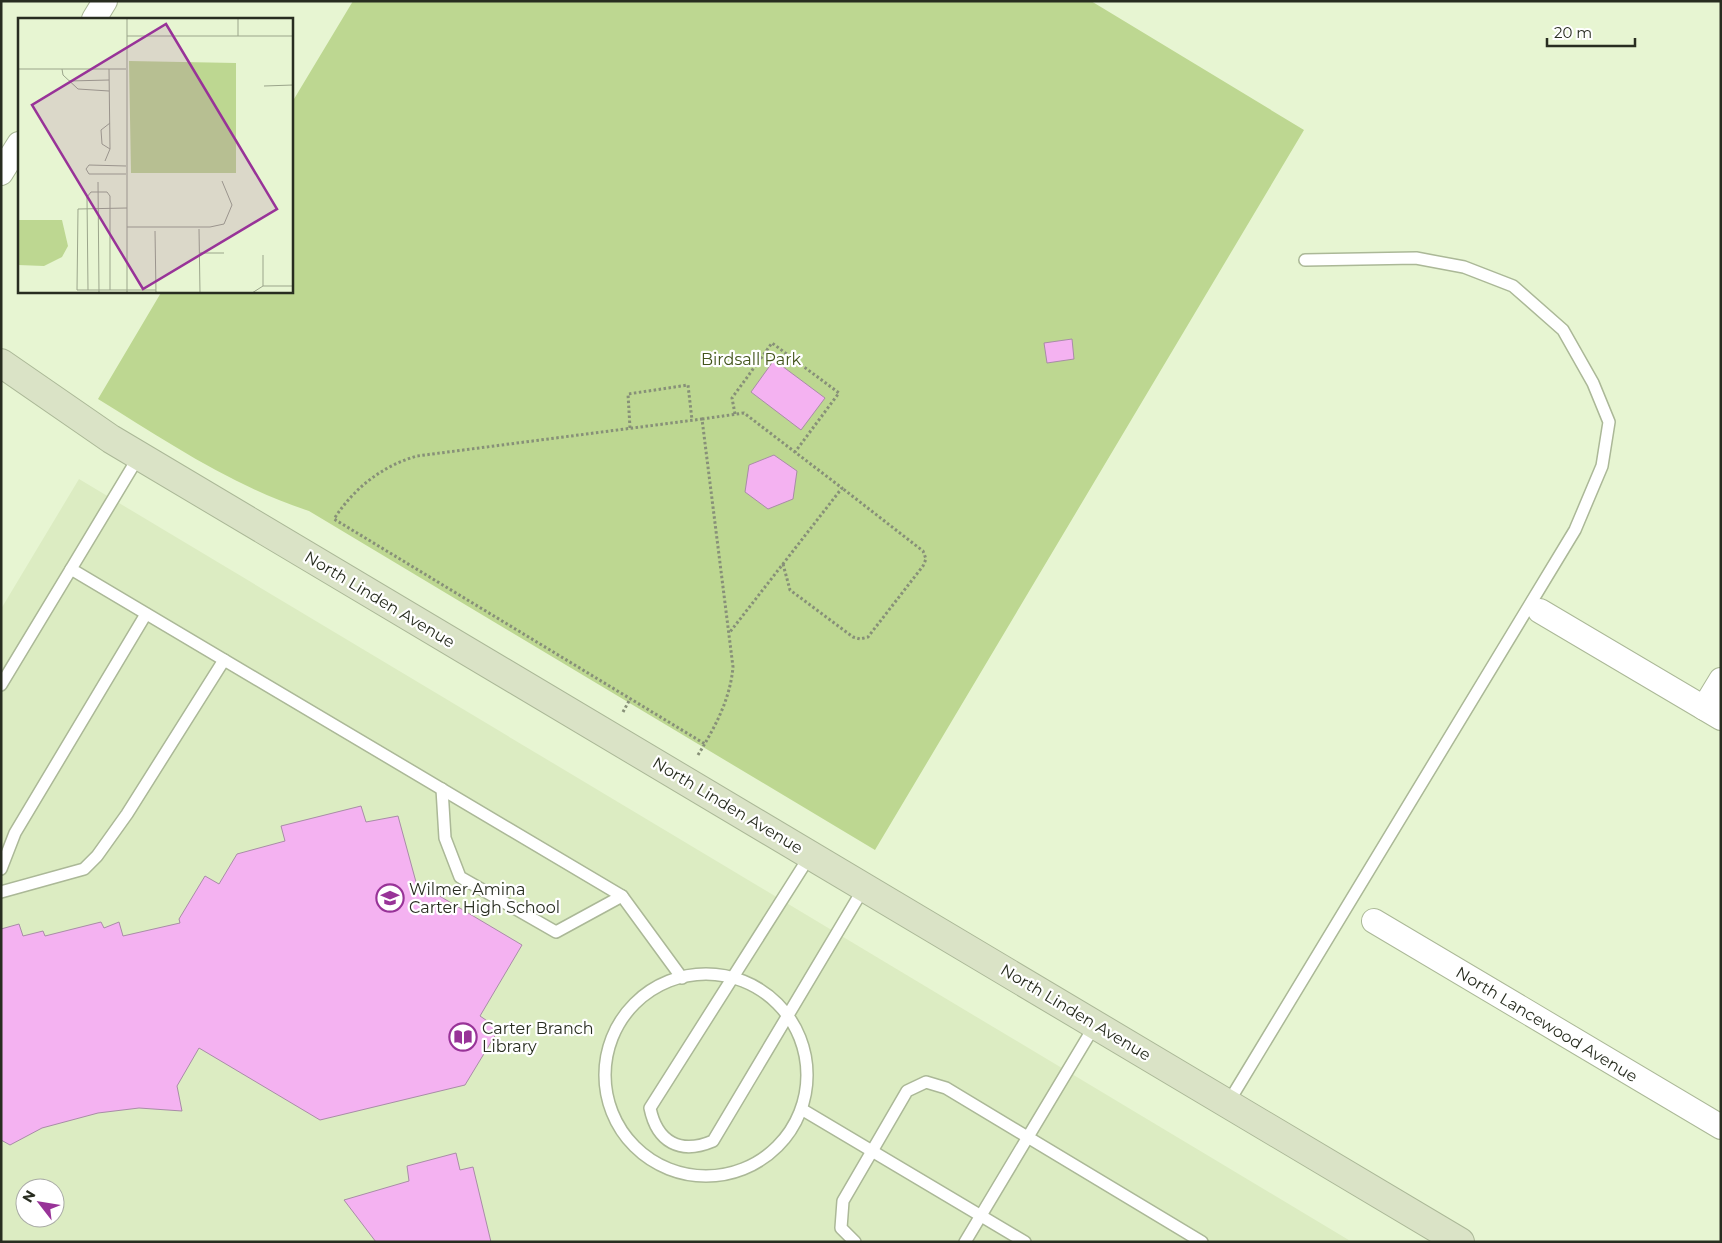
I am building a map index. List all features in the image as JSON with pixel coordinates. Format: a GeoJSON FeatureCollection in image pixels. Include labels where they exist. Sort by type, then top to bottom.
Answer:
{"type":"FeatureCollection","features":[{"type":"Feature","properties":{"kind":"street"},"geometry":{"type":"LineString","coordinates":[[95,18],[105,1]]}},
{"type":"Feature","properties":{"kind":"street"},"geometry":{"type":"LineString","coordinates":[[1,173],[18,146]]}},
{"type":"Feature","properties":{"kind":"street","name":"North Linden Avenue"},"geometry":{"type":"LineString","coordinates":[[1,363],[111,439],[865,886],[1460,1242]]}},
{"type":"Feature","properties":{"kind":"street"},"geometry":{"type":"LineString","coordinates":[[1540,611],[1712,713],[1721,680]]}},
{"type":"Feature","properties":{"kind":"street","name":"North Lancewood Avenue"},"geometry":{"type":"LineString","coordinates":[[1374,921],[1721,1128]]}},
{"type":"Feature","properties":{"kind":"lane"},"geometry":{"type":"LineString","coordinates":[[1228,1103],[1574,530],[1602,466],[1609,422],[1593,383],[1563,330],[1513,286],[1464,267],[1416,258],[1305,260]]}},
{"type":"Feature","properties":{"kind":"lane"},"geometry":{"type":"LineString","coordinates":[[1,685],[140,456]]}},
{"type":"Feature","properties":{"kind":"lane"},"geometry":{"type":"LineString","coordinates":[[70,569],[622,896],[682,978]]}},
{"type":"Feature","properties":{"kind":"lane"},"geometry":{"type":"LineString","coordinates":[[1,868],[15,833],[146,614]]}},
{"type":"Feature","properties":{"kind":"lane"},"geometry":{"type":"LineString","coordinates":[[1,892],[84,869],[97,856],[127,814],[224,660]]}},
{"type":"Feature","properties":{"kind":"lane"},"geometry":{"type":"LineString","coordinates":[[442,789],[445,838],[460,877],[556,932],[622,896]]}},
{"type":"Feature","properties":{"kind":"lane"},"geometry":{"type":"LineString","coordinates":[[811,854],[650,1108],[653,1122],[662,1136],[675,1144],[696,1148],[713,1141],[865,886]]}},
{"type":"Feature","properties":{"kind":"lane"},"geometry":{"type":"LineString","coordinates":[[700,973],[733,976],[754,985],[772,997],[788,1014],[804,1044],[809,1077],[803,1110],[786,1139],[761,1162],[730,1175],[696,1177],[664,1169],[636,1150],[616,1123],[605,1091],[606,1058],[617,1026],[638,1000],[667,982],[700,973]]}},
{"type":"Feature","properties":{"kind":"lane"},"geometry":{"type":"LineString","coordinates":[[964,1242],[1096,1024]]}},
{"type":"Feature","properties":{"kind":"lane"},"geometry":{"type":"LineString","coordinates":[[855,1242],[841,1228],[843,1201],[907,1091],[926,1082],[946,1088],[1202,1242]]}},
{"type":"Feature","properties":{"kind":"lane"},"geometry":{"type":"LineString","coordinates":[[803,1110],[1025,1242]]}},
{"type":"Feature","properties":{"kind":"path"},"geometry":{"type":"LineString","coordinates":[[735,414],[732,398],[772,343],[839,393],[795,452]]}},
{"type":"Feature","properties":{"kind":"path"},"geometry":{"type":"LineString","coordinates":[[630,428],[628,394],[688,385],[692,420]]}},
{"type":"Feature","properties":{"kind":"path"},"geometry":{"type":"LineString","coordinates":[[705,744],[334,519],[356,490],[401,461],[417,456],[744,413],[923,551],[926,559],[923,566],[868,637],[860,639],[853,637],[790,590],[783,563]]}},
{"type":"Feature","properties":{"kind":"path"},"geometry":{"type":"LineString","coordinates":[[684,779],[715,726],[731,689],[733,667],[702,418]]}},
{"type":"Feature","properties":{"kind":"path"},"geometry":{"type":"LineString","coordinates":[[729,633],[842,488]]}},
{"type":"Feature","properties":{"kind":"shaded area","name":"Wilmer Amina Carter High School"},"geometry":{"type":"Polygon","coordinates":[[[79,479],[1352,1242],[1,1242],[1,609],[79,479]]]}},
{"type":"Feature","properties":{"kind":"green space","name":"Birdsall Park"},"geometry":{"type":"Polygon","coordinates":[[[353,1],[1091,1],[1304,130],[875,850],[309,511],[281,501],[226,476],[98,399],[161,292],[292,292],[292,102],[353,1]]]}},
{"type":"Feature","properties":{"kind":"building"},"geometry":{"type":"Polygon","coordinates":[[[1072,339],[1074,359],[1047,363],[1044,343],[1072,339]]]}},
{"type":"Feature","properties":{"kind":"building"},"geometry":{"type":"Polygon","coordinates":[[[774,360],[825,398],[801,430],[751,392],[774,360]]]}},
{"type":"Feature","properties":{"kind":"building"},"geometry":{"type":"Polygon","coordinates":[[[774,455],[797,471],[793,499],[768,509],[745,492],[749,465],[774,455]]]}},
{"type":"Feature","properties":{"kind":"building"},"geometry":{"type":"Polygon","coordinates":[[[361,806],[366,822],[398,816],[416,882],[522,945],[480,1016],[499,1029],[465,1085],[320,1120],[199,1048],[177,1086],[182,1111],[139,1108],[98,1113],[42,1128],[10,1145],[1,1140],[1,929],[19,924],[23,936],[43,931],[45,936],[101,922],[104,928],[119,922],[123,936],[180,923],[179,919],[205,876],[219,884],[237,854],[285,841],[281,826],[361,806]]]}},
{"type":"Feature","properties":{"kind":"building"},"geometry":{"type":"Polygon","coordinates":[[[456,1153],[460,1170],[473,1167],[491,1242],[376,1242],[344,1200],[409,1181],[407,1166],[456,1153]]]}},
{"type":"Feature","properties":{"kind":"place","name":"Wilmer Amina Carter High School"},"geometry":{"type":"Point","coordinates":[390,898]}},
{"type":"Feature","properties":{"kind":"place","name":"Carter Branch Library"},"geometry":{"type":"Point","coordinates":[463,1037]}}]}
